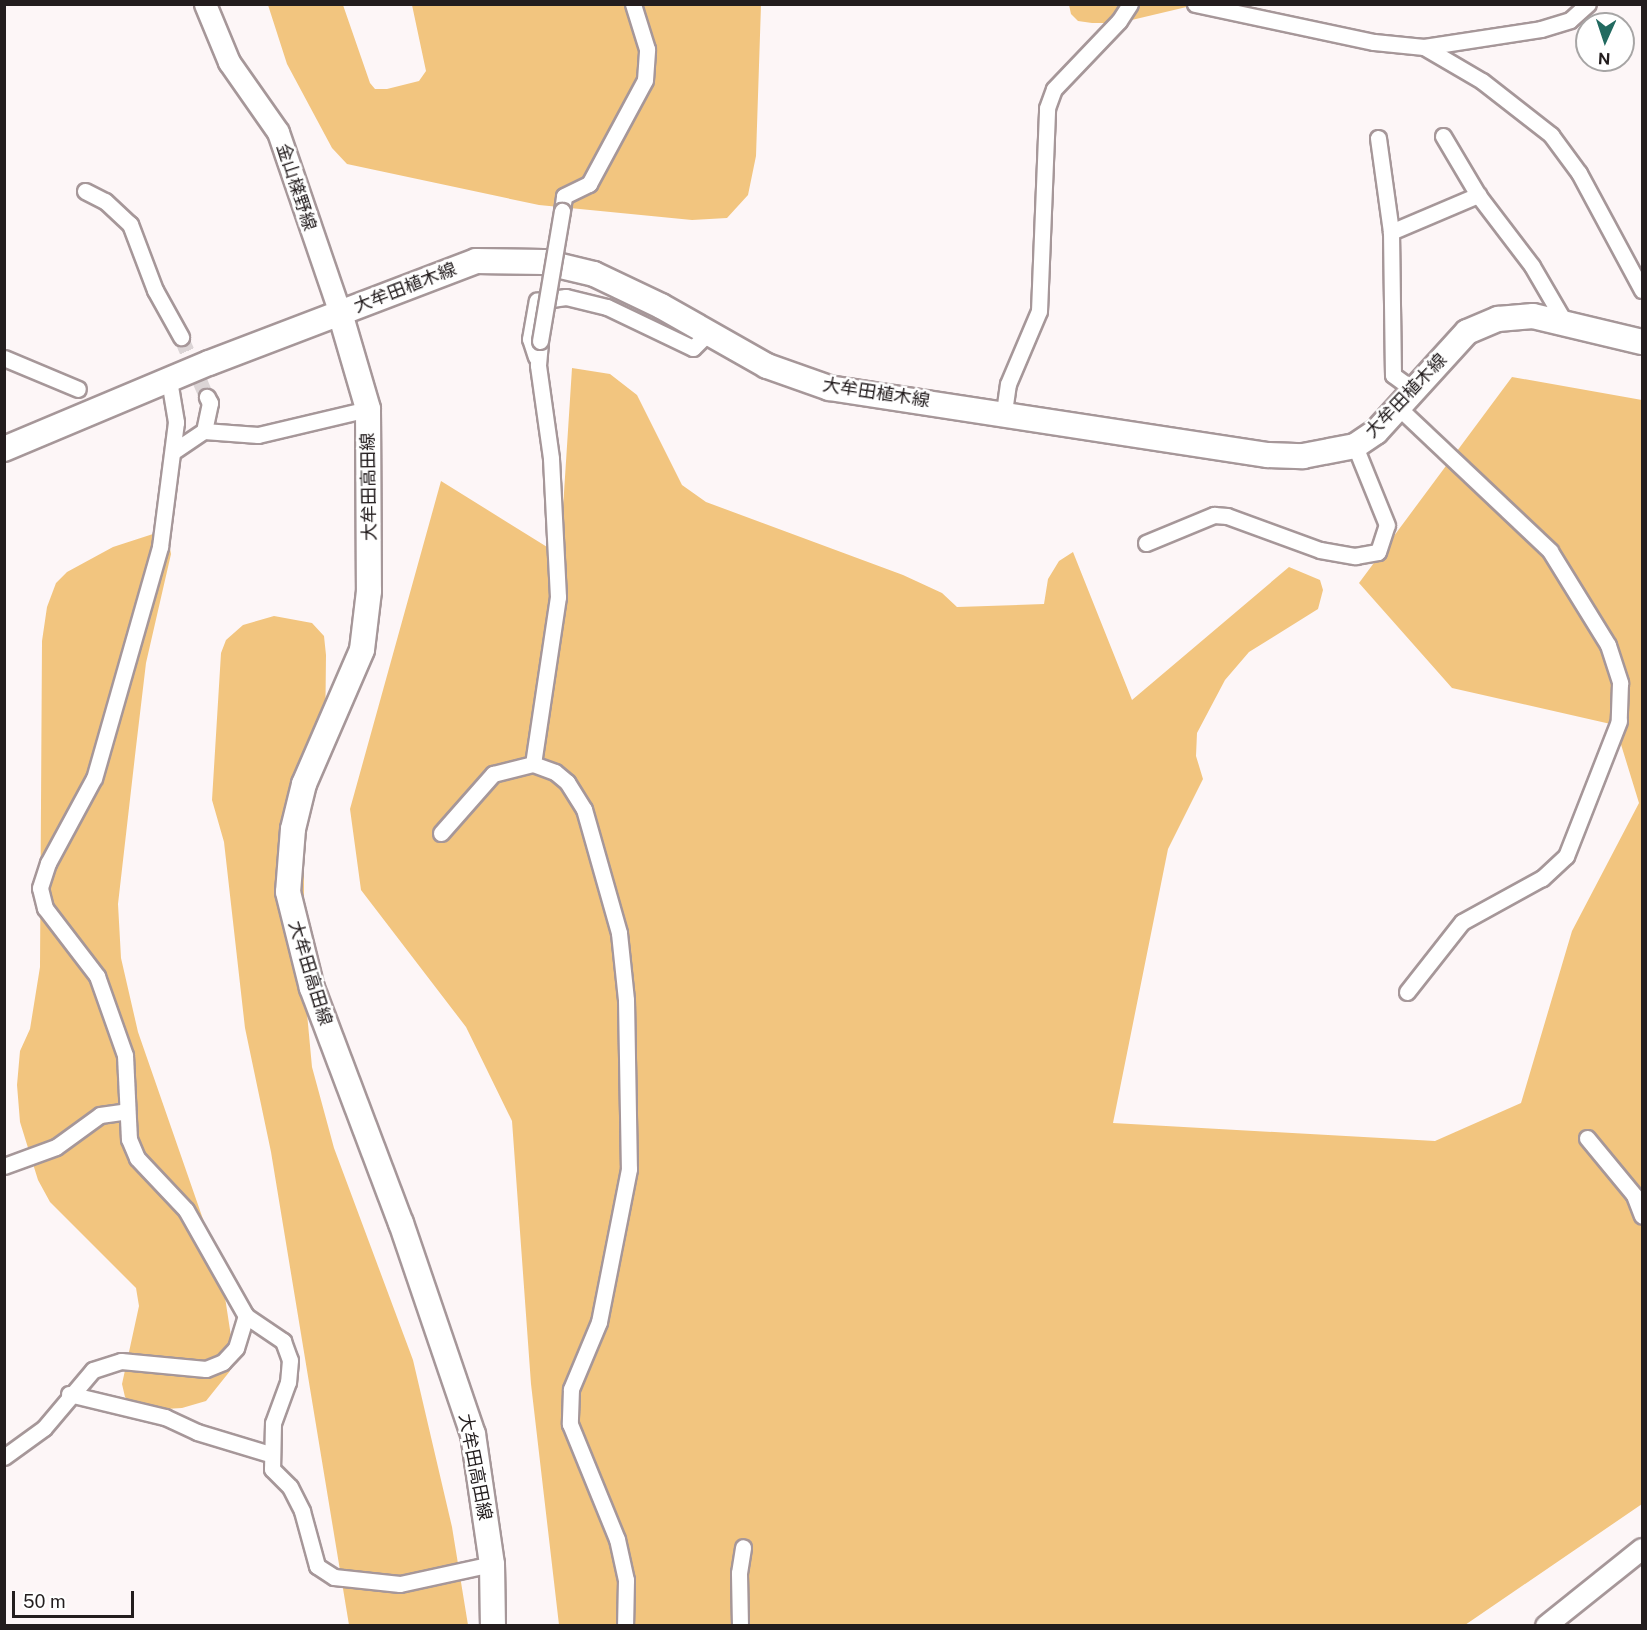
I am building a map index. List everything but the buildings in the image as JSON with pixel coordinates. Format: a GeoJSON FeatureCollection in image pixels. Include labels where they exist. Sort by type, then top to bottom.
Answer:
{"type":"FeatureCollection","features":[{"type":"Feature","properties":{"kind":"main road","name":"金山檪野線"},"geometry":{"type":"LineString","coordinates":[[205,4],[229,62],[278,132],[340,313]]}},
{"type":"Feature","properties":{"kind":"main road","name":"大牟田植木線"},"geometry":{"type":"LineString","coordinates":[[4,449],[169,380],[476,261],[544,262],[594,274],[767,366],[829,388],[1004,412],[1268,455],[1303,456],[1355,446],[1376,432],[1467,332],[1498,319],[1533,316],[1563,321],[1642,342]]}},
{"type":"Feature","properties":{"kind":"main road","name":"大牟田高田線"},"geometry":{"type":"LineString","coordinates":[[340,313],[368,409],[369,591],[362,650],[304,784],[293,829],[288,892],[312,988],[401,1223],[469,1423],[492,1564],[493,1626]]}},
{"type":"Feature","properties":{"kind":"street"},"geometry":{"type":"LineString","coordinates":[[538,365],[564,196],[589,184],[645,80],[647,50],[633,4]]}},
{"type":"Feature","properties":{"kind":"street"},"geometry":{"type":"LineString","coordinates":[[1004,412],[1008,384],[1039,311],[1047,108],[1054,89],[1130,4]]}},
{"type":"Feature","properties":{"kind":"street"},"geometry":{"type":"LineString","coordinates":[[1195,4],[1374,42],[1424,47],[1541,29],[1570,20],[1588,4]]}},
{"type":"Feature","properties":{"kind":"street"},"geometry":{"type":"LineString","coordinates":[[1424,47],[1482,81],[1551,135],[1579,173],[1642,290]]}},
{"type":"Feature","properties":{"kind":"street"},"geometry":{"type":"LineString","coordinates":[[1443,136],[1478,195],[1532,266],[1563,321]]}},
{"type":"Feature","properties":{"kind":"street"},"geometry":{"type":"LineString","coordinates":[[1378,138],[1392,232],[1393,375],[1405,398],[1550,551],[1574,585],[1608,645],[1620,683],[1619,721],[1566,856],[1542,878],[1462,922],[1407,992]]}},
{"type":"Feature","properties":{"kind":"street"},"geometry":{"type":"LineString","coordinates":[[85,191],[105,201],[130,224],[155,291],[181,337]]}},
{"type":"Feature","properties":{"kind":"street"},"geometry":{"type":"LineString","coordinates":[[1392,232],[1478,195]]}},
{"type":"Feature","properties":{"kind":"street"},"geometry":{"type":"LineString","coordinates":[[533,764],[558,597],[551,458],[538,365],[530,339],[537,301],[566,297],[607,308],[693,348],[708,333]]}},
{"type":"Feature","properties":{"kind":"street"},"geometry":{"type":"LineString","coordinates":[[4,358],[78,389]]}},
{"type":"Feature","properties":{"kind":"street"},"geometry":{"type":"LineString","coordinates":[[169,380],[176,422],[160,547],[145,608],[94,778],[48,863],[40,888],[45,908],[97,976],[125,1055],[129,1139],[137,1158],[186,1210],[246,1316],[283,1341],[290,1360],[288,1382],[273,1423],[270,1454],[272,1469],[290,1487],[302,1511],[317,1566],[334,1577],[400,1584],[492,1564]]}},
{"type":"Feature","properties":{"kind":"street"},"geometry":{"type":"LineString","coordinates":[[204,431],[210,403],[207,397]]}},
{"type":"Feature","properties":{"kind":"street"},"geometry":{"type":"LineString","coordinates":[[174,451],[204,431],[258,435],[368,409]]}},
{"type":"Feature","properties":{"kind":"street"},"geometry":{"type":"LineString","coordinates":[[1146,543],[1214,515],[1227,516],[1320,550],[1355,556],[1378,552],[1387,525],[1355,446]]}},
{"type":"Feature","properties":{"kind":"street"},"geometry":{"type":"LineString","coordinates":[[441,833],[493,774],[533,764],[567,782],[584,809],[619,933],[626,1000],[629,1169],[599,1322],[572,1389],[570,1424],[617,1539],[626,1580],[625,1626]]}},
{"type":"Feature","properties":{"kind":"street"},"geometry":{"type":"LineString","coordinates":[[4,1166],[56,1147],[100,1115],[127,1111]]}},
{"type":"Feature","properties":{"kind":"street"},"geometry":{"type":"LineString","coordinates":[[1587,1138],[1634,1196],[1642,1216]]}},
{"type":"Feature","properties":{"kind":"street"},"geometry":{"type":"LineString","coordinates":[[4,1457],[44,1428],[69,1394],[93,1370],[121,1361],[206,1369],[223,1362],[236,1348],[246,1316]]}},
{"type":"Feature","properties":{"kind":"street"},"geometry":{"type":"LineString","coordinates":[[69,1394],[165,1417],[197,1432],[270,1454]]}},
{"type":"Feature","properties":{"kind":"street"},"geometry":{"type":"LineString","coordinates":[[740,1626],[739,1573],[743,1547]]}},
{"type":"Feature","properties":{"kind":"street"},"geometry":{"type":"LineString","coordinates":[[1546,1626],[1642,1549]]}},
{"type":"Feature","properties":{"kind":"shaded area"},"geometry":{"type":"Polygon","coordinates":[[[268,5],[343,5],[370,83],[375,89],[387,89],[419,81],[426,71],[412,5],[761,5],[756,156],[748,195],[727,218],[692,220],[539,205],[347,164],[332,148],[287,64],[268,5]]]}},
{"type":"Feature","properties":{"kind":"shaded area"},"geometry":{"type":"Polygon","coordinates":[[[1069,5],[1195,5],[1119,23],[1092,23],[1078,21],[1071,14],[1069,5]]]}},
{"type":"Feature","properties":{"kind":"shaded area"},"geometry":{"type":"Polygon","coordinates":[[[572,368],[610,374],[637,395],[682,485],[706,502],[903,575],[942,593],[957,607],[1044,604],[1048,579],[1059,561],[1073,552],[1132,700],[1289,567],[1320,580],[1323,590],[1318,609],[1249,652],[1225,680],[1197,733],[1196,756],[1203,779],[1168,849],[1113,1123],[1435,1141],[1521,1103],[1572,931],[1639,803],[1615,725],[1452,688],[1359,583],[1512,377],[1642,400],[1642,1504],[1465,1625],[559,1625],[531,1384],[512,1121],[466,1027],[361,890],[350,809],[441,481],[560,555],[572,368]]]}},
{"type":"Feature","properties":{"kind":"shaded area"},"geometry":{"type":"Polygon","coordinates":[[[153,534],[169,543],[171,554],[146,663],[118,904],[121,958],[138,1032],[221,1271],[232,1343],[230,1371],[206,1401],[182,1408],[149,1410],[133,1405],[125,1397],[122,1384],[139,1306],[136,1288],[50,1202],[38,1180],[20,1122],[17,1085],[20,1051],[30,1029],[40,967],[42,641],[47,607],[56,583],[67,572],[113,547],[153,534]]]}},
{"type":"Feature","properties":{"kind":"shaded area"},"geometry":{"type":"Polygon","coordinates":[[[274,616],[312,623],[324,636],[326,655],[325,746],[304,827],[304,981],[312,1067],[334,1148],[413,1360],[452,1527],[468,1625],[349,1625],[271,1152],[245,1028],[224,842],[212,800],[221,653],[226,640],[243,625],[274,616]]]}},
{"type":"Feature","properties":{"kind":"tunnel"},"geometry":{"type":"LineString","coordinates":[[181,337],[207,397]]}}]}
